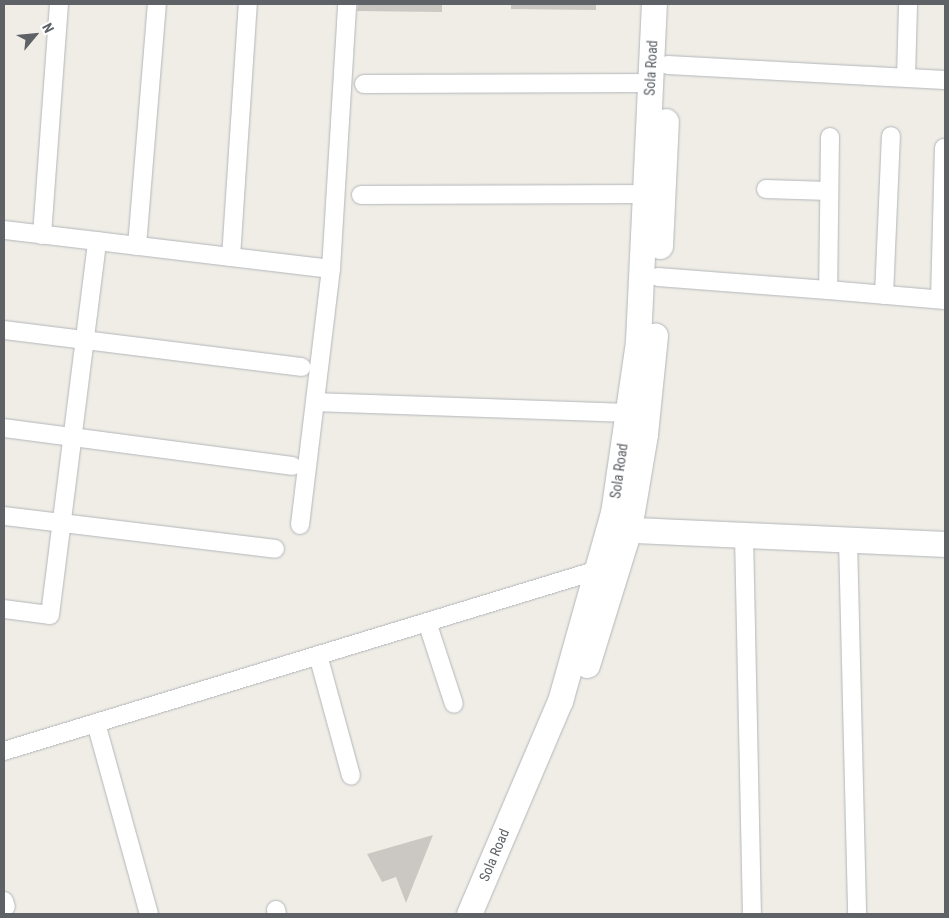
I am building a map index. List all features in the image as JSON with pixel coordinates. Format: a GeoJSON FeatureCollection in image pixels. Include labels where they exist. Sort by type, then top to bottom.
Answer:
{"type":"FeatureCollection","features":[{"type":"Feature","properties":{"kind":"main road","name":"Sola Road"},"geometry":{"type":"LineString","coordinates":[[487,914],[576,694],[612,593],[628,412],[638,341],[654,4]]}},
{"type":"Feature","properties":{"kind":"main road","name":"Sola Road"},"geometry":{"type":"LineString","coordinates":[[469,914],[560,700],[598,570],[619,529],[645,434],[658,277],[671,4]]}},
{"type":"Feature","properties":{"kind":"main road"},"geometry":{"type":"LineString","coordinates":[[619,529],[945,544]]}},
{"type":"Feature","properties":{"kind":"street"},"geometry":{"type":"LineString","coordinates":[[42,235],[59,4]]}},
{"type":"Feature","properties":{"kind":"street"},"geometry":{"type":"LineString","coordinates":[[137,246],[157,4]]}},
{"type":"Feature","properties":{"kind":"street"},"geometry":{"type":"LineString","coordinates":[[232,257],[248,4]]}},
{"type":"Feature","properties":{"kind":"street"},"geometry":{"type":"LineString","coordinates":[[300,525],[331,269],[347,4]]}},
{"type":"Feature","properties":{"kind":"street"},"geometry":{"type":"LineString","coordinates":[[906,77],[908,4]]}},
{"type":"Feature","properties":{"kind":"street"},"geometry":{"type":"LineString","coordinates":[[668,65],[945,80]]}},
{"type":"Feature","properties":{"kind":"street"},"geometry":{"type":"LineString","coordinates":[[364,84],[650,83]]}},
{"type":"Feature","properties":{"kind":"street"},"geometry":{"type":"LineString","coordinates":[[884,295],[892,136]]}},
{"type":"Feature","properties":{"kind":"street"},"geometry":{"type":"LineString","coordinates":[[828,290],[830,137]]}},
{"type":"Feature","properties":{"kind":"street"},"geometry":{"type":"LineString","coordinates":[[658,277],[942,299],[944,148]]}},
{"type":"Feature","properties":{"kind":"street"},"geometry":{"type":"LineString","coordinates":[[766,189],[829,191]]}},
{"type":"Feature","properties":{"kind":"street"},"geometry":{"type":"LineString","coordinates":[[361,195],[645,194]]}},
{"type":"Feature","properties":{"kind":"street"},"geometry":{"type":"LineString","coordinates":[[4,230],[331,269]]}},
{"type":"Feature","properties":{"kind":"street"},"geometry":{"type":"LineString","coordinates":[[4,609],[50,615],[75,436],[97,241]]}},
{"type":"Feature","properties":{"kind":"street"},"geometry":{"type":"LineString","coordinates":[[4,330],[302,366]]}},
{"type":"Feature","properties":{"kind":"street"},"geometry":{"type":"LineString","coordinates":[[315,402],[628,412]]}},
{"type":"Feature","properties":{"kind":"street"},"geometry":{"type":"LineString","coordinates":[[4,428],[293,466]]}},
{"type":"Feature","properties":{"kind":"street"},"geometry":{"type":"LineString","coordinates":[[4,516],[275,549]]}},
{"type":"Feature","properties":{"kind":"street"},"geometry":{"type":"LineString","coordinates":[[744,535],[752,914]]}},
{"type":"Feature","properties":{"kind":"street"},"geometry":{"type":"LineString","coordinates":[[848,540],[857,914]]}},
{"type":"Feature","properties":{"kind":"street"},"geometry":{"type":"LineString","coordinates":[[4,751],[598,570]]}},
{"type":"Feature","properties":{"kind":"street"},"geometry":{"type":"LineString","coordinates":[[427,622],[454,704]]}},
{"type":"Feature","properties":{"kind":"street"},"geometry":{"type":"LineString","coordinates":[[318,655],[351,776]]}},
{"type":"Feature","properties":{"kind":"street"},"geometry":{"type":"LineString","coordinates":[[96,723],[149,914]]}},
{"type":"Feature","properties":{"kind":"building"},"geometry":{"type":"Polygon","coordinates":[[[358,4],[442,4],[442,12],[357,11],[358,4]]]}},
{"type":"Feature","properties":{"kind":"building"},"geometry":{"type":"Polygon","coordinates":[[[511,4],[596,4],[596,10],[511,9],[511,4]]]}},
{"type":"Feature","properties":{"kind":"building"},"geometry":{"type":"Polygon","coordinates":[[[433,835],[406,903],[396,877],[382,882],[367,854],[433,835]]]}}]}
